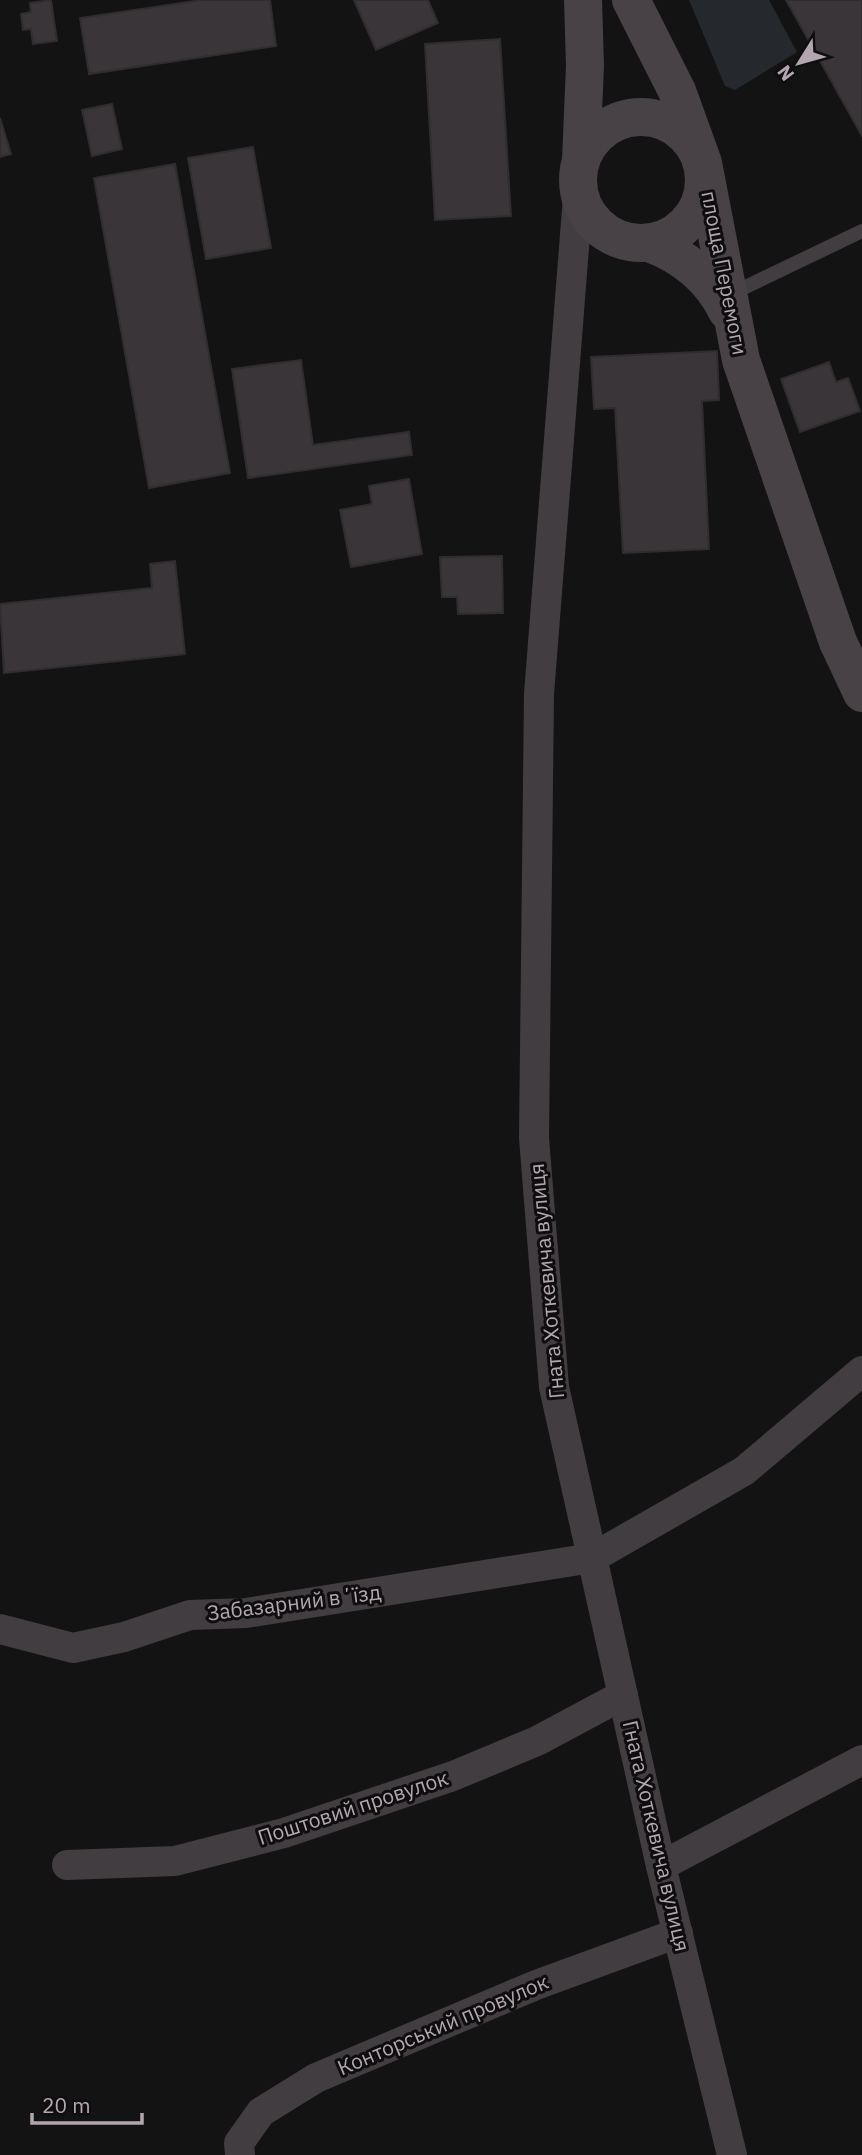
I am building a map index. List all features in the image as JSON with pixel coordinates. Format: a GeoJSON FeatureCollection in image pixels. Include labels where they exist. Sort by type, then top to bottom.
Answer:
{"type":"FeatureCollection","features":[{"type":"Feature","properties":{"kind":"street"},"geometry":{"type":"LineString","coordinates":[[583,0],[585,66],[580,172],[587,213],[598,227],[614,237],[649,243],[676,255],[700,272],[730,309]]}},
{"type":"Feature","properties":{"kind":"street","name":"площа Перемоги"},"geometry":{"type":"LineString","coordinates":[[631,0],[677,91],[703,163],[741,360],[838,642],[862,693]]}},
{"type":"Feature","properties":{"kind":"street"},"geometry":{"type":"LineString","coordinates":[[580,172],[588,144],[600,130],[616,121],[634,116],[660,119],[684,132],[696,146],[703,163],[705,181],[695,215],[667,238],[649,243]]}},
{"type":"Feature","properties":{"kind":"street","name":"Гната Хоткевича вулиця"},"geometry":{"type":"LineString","coordinates":[[580,172],[539,694],[534,1138],[554,1387],[662,1866],[732,2155]]}},
{"type":"Feature","properties":{"kind":"street"},"geometry":{"type":"LineString","coordinates":[[593,1559],[744,1471],[862,1371]]}},
{"type":"Feature","properties":{"kind":"street","name":"Забазарний вʼїзд"},"geometry":{"type":"LineString","coordinates":[[0,1629],[73,1648],[124,1637],[190,1615],[246,1613],[593,1559]]}},
{"type":"Feature","properties":{"kind":"street","name":"Поштовий провулок"},"geometry":{"type":"LineString","coordinates":[[67,1865],[175,1861],[284,1833],[465,1771],[537,1741],[623,1695]]}},
{"type":"Feature","properties":{"kind":"street"},"geometry":{"type":"LineString","coordinates":[[662,1866],[862,1759]]}},
{"type":"Feature","properties":{"kind":"street","name":"Конторський провулок"},"geometry":{"type":"LineString","coordinates":[[240,2155],[239,2143],[261,2112],[316,2078],[536,1985],[678,1933]]}},
{"type":"Feature","properties":{"kind":"lane"},"geometry":{"type":"LineString","coordinates":[[730,309],[862,231]]}},
{"type":"Feature","properties":{"kind":"shaded area"},"geometry":{"type":"Polygon","coordinates":[[[689,0],[769,0],[797,52],[735,90],[725,86],[689,0]]]}},
{"type":"Feature","properties":{"kind":"building"},"geometry":{"type":"Polygon","coordinates":[[[51,0],[57,41],[33,44],[31,29],[23,30],[21,14],[31,12],[30,3],[51,0]]]}},
{"type":"Feature","properties":{"kind":"building"},"geometry":{"type":"Polygon","coordinates":[[[202,0],[270,0],[276,46],[89,74],[80,18],[202,0]]]}},
{"type":"Feature","properties":{"kind":"building"},"geometry":{"type":"Polygon","coordinates":[[[354,0],[428,0],[438,23],[376,50],[354,0]]]}},
{"type":"Feature","properties":{"kind":"building"},"geometry":{"type":"Polygon","coordinates":[[[786,0],[862,0],[862,136],[786,0]]]}},
{"type":"Feature","properties":{"kind":"building"},"geometry":{"type":"Polygon","coordinates":[[[500,39],[511,216],[435,220],[425,44],[500,39]]]}},
{"type":"Feature","properties":{"kind":"building"},"geometry":{"type":"Polygon","coordinates":[[[112,104],[122,149],[92,156],[82,110],[112,104]]]}},
{"type":"Feature","properties":{"kind":"building"},"geometry":{"type":"Polygon","coordinates":[[[0,118],[11,154],[0,157],[0,118]]]}},
{"type":"Feature","properties":{"kind":"building"},"geometry":{"type":"Polygon","coordinates":[[[253,147],[271,248],[206,259],[188,158],[253,147]]]}},
{"type":"Feature","properties":{"kind":"building"},"geometry":{"type":"Polygon","coordinates":[[[175,164],[230,473],[149,488],[94,178],[175,164]]]}},
{"type":"Feature","properties":{"kind":"building"},"geometry":{"type":"Polygon","coordinates":[[[717,351],[719,400],[702,401],[709,549],[623,553],[615,408],[594,409],[591,357],[717,351]]]}},
{"type":"Feature","properties":{"kind":"building"},"geometry":{"type":"Polygon","coordinates":[[[301,360],[313,445],[409,432],[412,455],[248,478],[232,369],[301,360]]]}},
{"type":"Feature","properties":{"kind":"building"},"geometry":{"type":"Polygon","coordinates":[[[829,362],[836,382],[848,378],[860,411],[800,432],[781,379],[829,362]]]}},
{"type":"Feature","properties":{"kind":"building"},"geometry":{"type":"Polygon","coordinates":[[[409,479],[422,554],[351,567],[340,510],[372,504],[369,486],[409,479]]]}},
{"type":"Feature","properties":{"kind":"building"},"geometry":{"type":"Polygon","coordinates":[[[502,556],[503,613],[458,614],[457,597],[442,597],[440,557],[502,556]]]}},
{"type":"Feature","properties":{"kind":"building"},"geometry":{"type":"Polygon","coordinates":[[[175,561],[185,654],[4,673],[0,604],[152,588],[150,564],[175,561]]]}}]}
